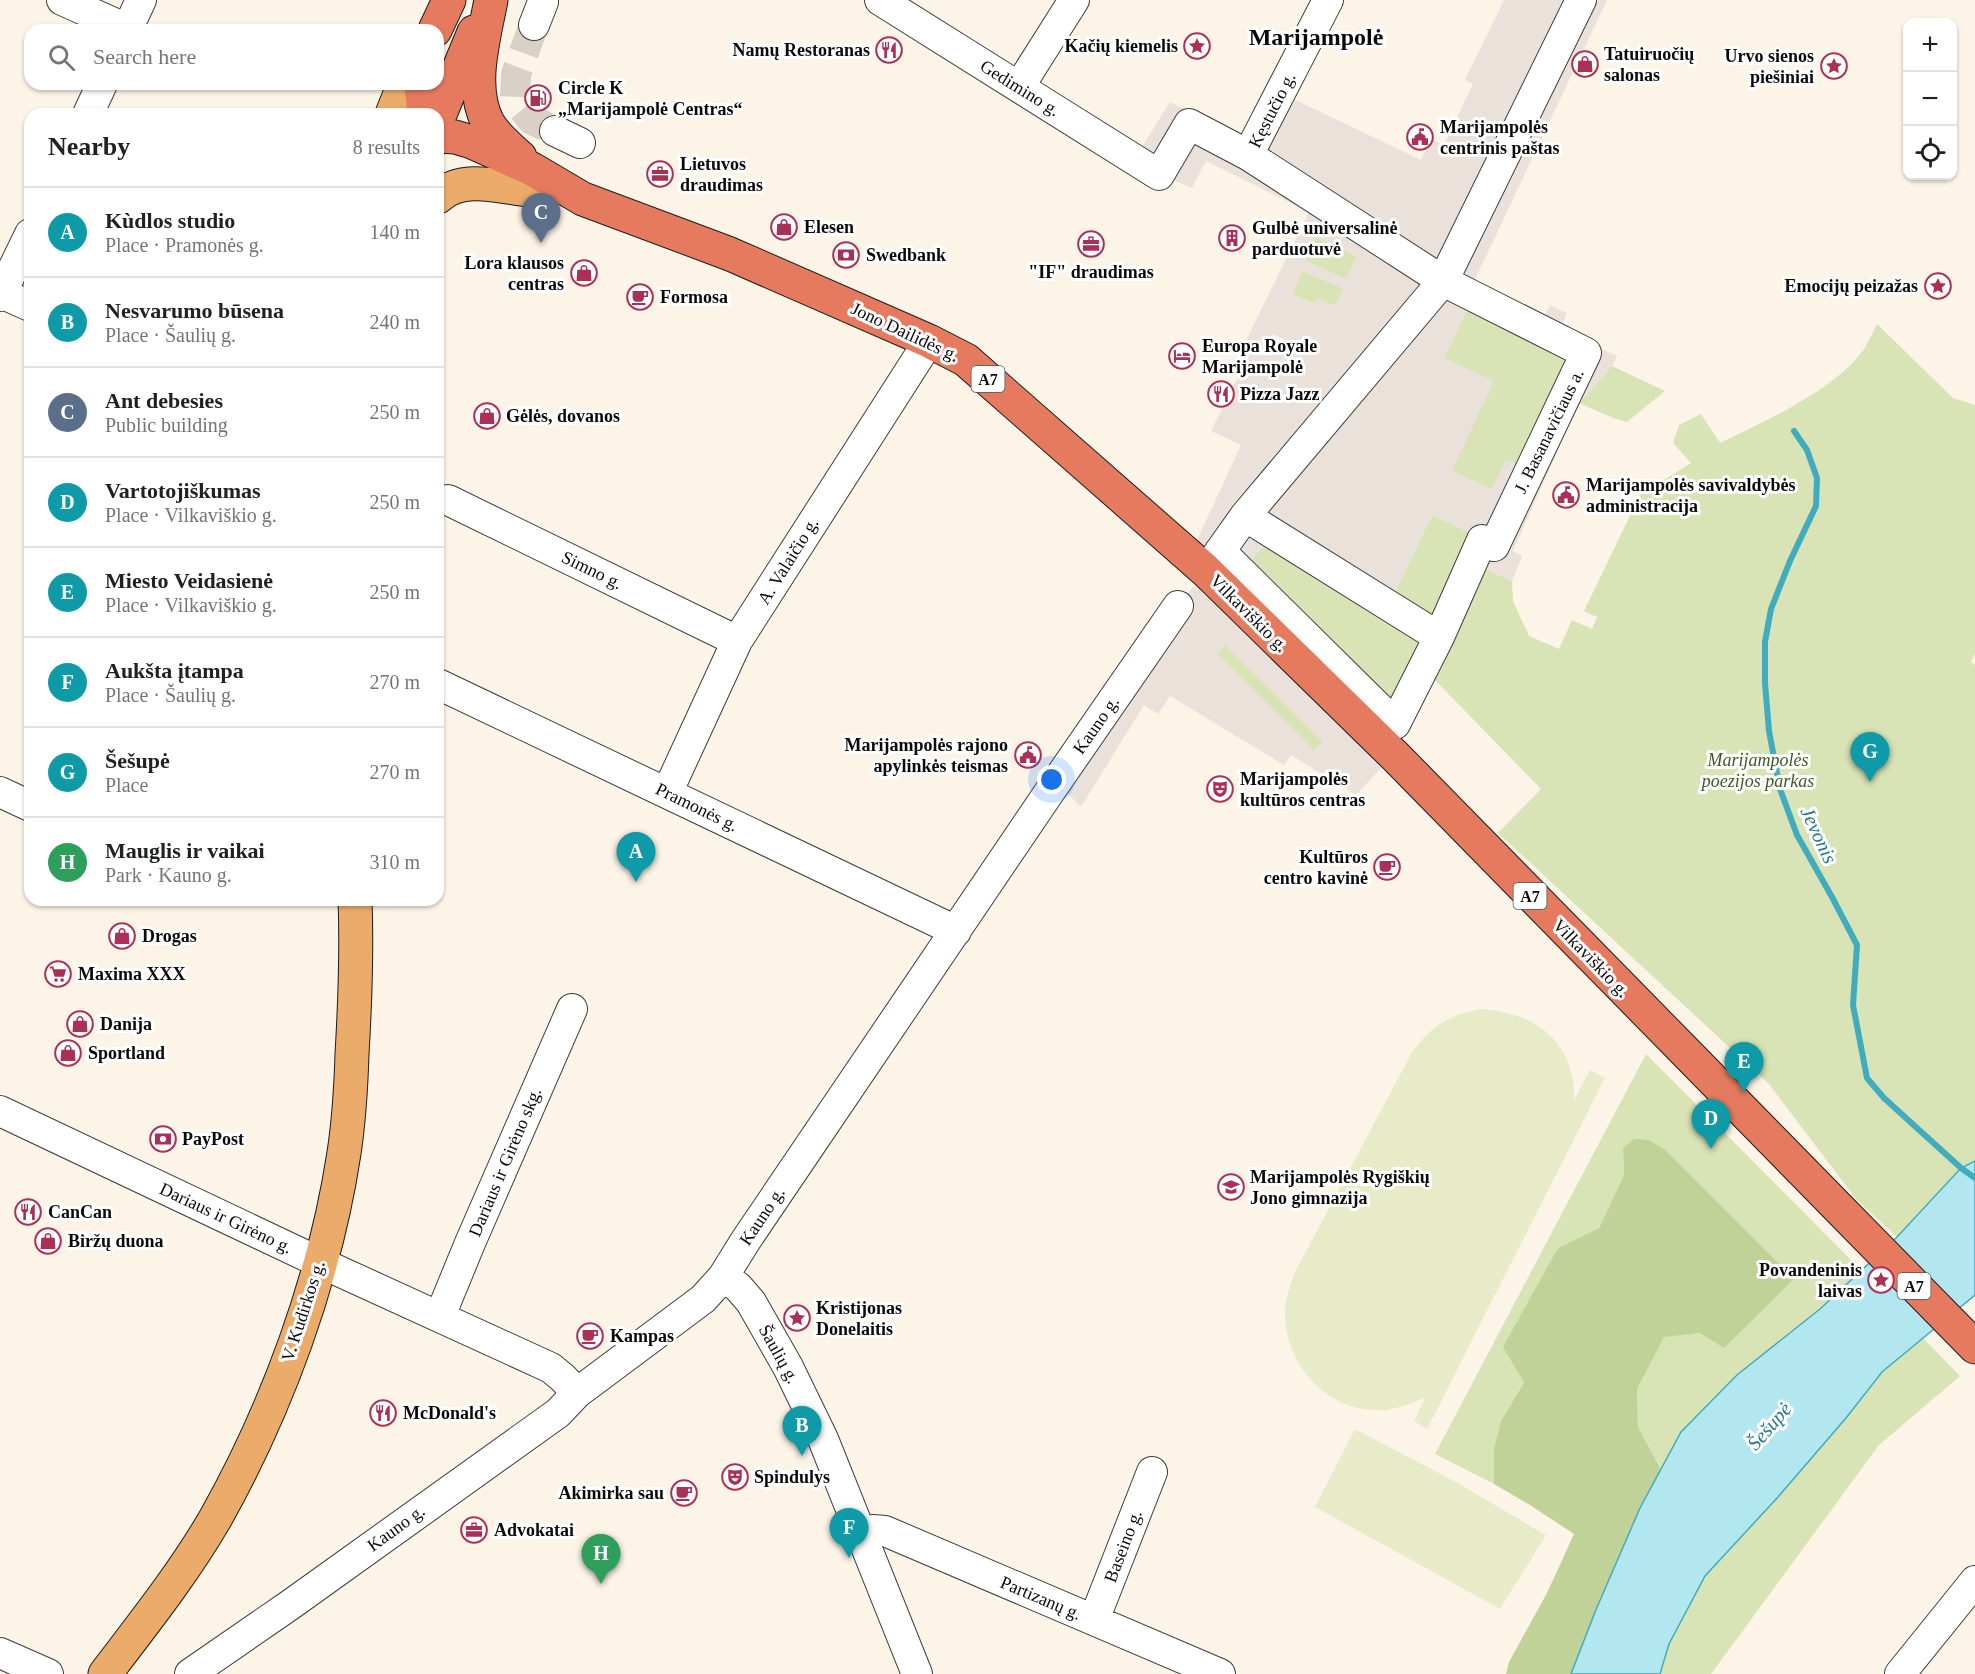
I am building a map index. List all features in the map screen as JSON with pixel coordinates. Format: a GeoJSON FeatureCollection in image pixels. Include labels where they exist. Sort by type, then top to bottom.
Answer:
{"type":"FeatureCollection","features":[{"type":"Feature","properties":{"kind":"highway"},"geometry":{"type":"LineString","coordinates":[[438,24],[449,0]]}},
{"type":"Feature","properties":{"kind":"highway"},"geometry":{"type":"LineString","coordinates":[[443,108],[489,0]]}},
{"type":"Feature","properties":{"kind":"highway"},"geometry":{"type":"LineString","coordinates":[[489,0],[479,81],[482,104],[489,124],[529,180]]}},
{"type":"Feature","properties":{"kind":"highway"},"geometry":{"type":"LineString","coordinates":[[422,90],[423,108]]}},
{"type":"Feature","properties":{"kind":"highway"},"geometry":{"type":"LineString","coordinates":[[444,136],[472,142],[529,180]]}},
{"type":"Feature","properties":{"kind":"highway"},"geometry":{"type":"LineString","coordinates":[[444,150],[464,164],[529,180]]}},
{"type":"Feature","properties":{"kind":"highway","name":"Jono Dailidės g."},"geometry":{"type":"LineString","coordinates":[[529,180],[730,254],[929,341],[966,360],[1214,559]]}},
{"type":"Feature","properties":{"kind":"highway","name":"Vilkaviškio g."},"geometry":{"type":"LineString","coordinates":[[1214,559],[1396,757],[1975,1347]]}},
{"type":"Feature","properties":{"kind":"main road"},"geometry":{"type":"LineString","coordinates":[[394,108],[402,90]]}},
{"type":"Feature","properties":{"kind":"main road"},"geometry":{"type":"LineString","coordinates":[[444,191],[478,183],[529,180]]}},
{"type":"Feature","properties":{"kind":"main road","name":"V. Kudirkos g."},"geometry":{"type":"LineString","coordinates":[[105,1674],[184,1566],[214,1519],[258,1433],[289,1359],[309,1303],[334,1205],[348,1120],[356,961],[355,906]]}},
{"type":"Feature","properties":{"kind":"street"},"geometry":{"type":"LineString","coordinates":[[62,0],[114,24]]}},
{"type":"Feature","properties":{"kind":"street"},"geometry":{"type":"LineString","coordinates":[[130,24],[141,0]]}},
{"type":"Feature","properties":{"kind":"street","name":"Gedimino g."},"geometry":{"type":"LineString","coordinates":[[880,0],[1159,176]]}},
{"type":"Feature","properties":{"kind":"street"},"geometry":{"type":"LineString","coordinates":[[1020,87],[1074,0]]}},
{"type":"Feature","properties":{"kind":"street","name":"Kęstučio g."},"geometry":{"type":"LineString","coordinates":[[1248,155],[1328,0]]}},
{"type":"Feature","properties":{"kind":"street"},"geometry":{"type":"LineString","coordinates":[[1245,516],[1439,637],[1395,724],[1214,559],[1245,516],[1443,281],[1581,0]]}},
{"type":"Feature","properties":{"kind":"street"},"geometry":{"type":"LineString","coordinates":[[91,108],[99,90]]}},
{"type":"Feature","properties":{"kind":"street","name":"J. Basanavičiaus a."},"geometry":{"type":"LineString","coordinates":[[1159,176],[1189,124],[1248,155],[1443,281],[1586,353],[1494,546],[1482,540],[1439,637]]}},
{"type":"Feature","properties":{"kind":"street"},"geometry":{"type":"LineString","coordinates":[[24,246],[1,294],[24,304]]}},
{"type":"Feature","properties":{"kind":"street","name":"A. Valaičio g."},"geometry":{"type":"LineString","coordinates":[[667,793],[737,641],[929,341]]}},
{"type":"Feature","properties":{"kind":"street","name":"Simno g."},"geometry":{"type":"LineString","coordinates":[[448,500],[737,641]]}},
{"type":"Feature","properties":{"kind":"street","name":"Kauno g."},"geometry":{"type":"LineString","coordinates":[[190,1674],[550,1419],[577,1393],[703,1299],[723,1277],[1048,794],[1178,606]]}},
{"type":"Feature","properties":{"kind":"street","name":"Pramonės g."},"geometry":{"type":"LineString","coordinates":[[444,687],[956,931]]}},
{"type":"Feature","properties":{"kind":"street"},"geometry":{"type":"LineString","coordinates":[[0,792],[24,803]]}},
{"type":"Feature","properties":{"kind":"street","name":"Dariaus ir Girėno skg."},"geometry":{"type":"LineString","coordinates":[[440,1316],[572,1010]]}},
{"type":"Feature","properties":{"kind":"street","name":"Dariaus ir Girėno g."},"geometry":{"type":"LineString","coordinates":[[0,1111],[319,1262],[551,1368],[577,1393]]}},
{"type":"Feature","properties":{"kind":"street","name":"Šaulių g."},"geometry":{"type":"LineString","coordinates":[[723,1277],[738,1287],[751,1302],[788,1367],[823,1439],[917,1674]]}},
{"type":"Feature","properties":{"kind":"street","name":"Baseino g."},"geometry":{"type":"LineString","coordinates":[[1094,1620],[1152,1472]]}},
{"type":"Feature","properties":{"kind":"street","name":"Partizanų g."},"geometry":{"type":"LineString","coordinates":[[861,1534],[873,1530],[885,1531],[1220,1674]]}},
{"type":"Feature","properties":{"kind":"street"},"geometry":{"type":"LineString","coordinates":[[1900,1674],[1975,1581]]}},
{"type":"Feature","properties":{"kind":"street"},"geometry":{"type":"LineString","coordinates":[[0,1653],[48,1674]]}},
{"type":"Feature","properties":{"kind":"green space"},"geometry":{"type":"Polygon","coordinates":[[[1316,237],[1357,256],[1346,279],[1305,261],[1316,237]]]}},
{"type":"Feature","properties":{"kind":"green space"},"geometry":{"type":"Polygon","coordinates":[[[1302,271],[1343,288],[1336,306],[1317,299],[1315,304],[1292,295],[1302,271]]]}},
{"type":"Feature","properties":{"kind":"green space"},"geometry":{"type":"Polygon","coordinates":[[[1468,307],[1579,359],[1527,469],[1492,490],[1452,471],[1444,358],[1468,307]]]}},
{"type":"Feature","properties":{"kind":"green space","name":"Marijampolės poezijos parkas"},"geometry":{"type":"Polygon","coordinates":[[[1877,324],[1953,398],[1975,405],[1975,654],[1971,662],[1975,665],[1975,1161],[1961,1168],[1897,1237],[1856,1199],[1769,1084],[1498,833],[1541,789],[1432,677],[1484,568],[1512,581],[1513,601],[1529,636],[1559,649],[1572,620],[1592,629],[1597,617],[1584,611],[1640,495],[1691,463],[1673,443],[1679,425],[1701,414],[1720,443],[1777,415],[1798,404],[1852,364],[1864,349],[1877,324]]]}},
{"type":"Feature","properties":{"kind":"green space"},"geometry":{"type":"Polygon","coordinates":[[[1612,366],[1665,391],[1627,422],[1579,403],[1612,366]]]}},
{"type":"Feature","properties":{"kind":"green space"},"geometry":{"type":"Polygon","coordinates":[[[1432,515],[1473,534],[1432,620],[1393,596],[1432,515]]]}},
{"type":"Feature","properties":{"kind":"green space"},"geometry":{"type":"Polygon","coordinates":[[[1266,543],[1420,640],[1392,707],[1247,565],[1266,543]]]}},
{"type":"Feature","properties":{"kind":"green space"},"geometry":{"type":"Polygon","coordinates":[[[1226,644],[1323,742],[1314,751],[1216,653],[1226,644]]]}},
{"type":"Feature","properties":{"kind":"green space"},"geometry":{"type":"Polygon","coordinates":[[[1479,1009],[1512,1014],[1540,1027],[1552,1037],[1569,1064],[1574,1100],[1590,1070],[1605,1078],[1427,1429],[1414,1421],[1425,1398],[1385,1410],[1365,1409],[1330,1396],[1316,1384],[1303,1370],[1294,1354],[1288,1336],[1285,1305],[1295,1272],[1411,1054],[1440,1024],[1458,1015],[1479,1009]]]}},
{"type":"Feature","properties":{"kind":"green space"},"geometry":{"type":"Polygon","coordinates":[[[1646,1054],[1861,1270],[1820,1309],[1737,1375],[1681,1432],[1661,1470],[1638,1427],[1637,1389],[1664,1336],[1700,1333],[1623,1148],[1624,1175],[1599,1228],[1558,1248],[1524,1381],[1501,1421],[1494,1448],[1494,1484],[1435,1454],[1646,1054]]]}},
{"type":"Feature","properties":{"kind":"green space"},"geometry":{"type":"Polygon","coordinates":[[[1634,1139],[1648,1140],[1664,1149],[1794,1279],[1724,1348],[1700,1333],[1664,1337],[1637,1389],[1638,1427],[1661,1470],[1624,1545],[1571,1674],[1506,1674],[1509,1662],[1547,1593],[1574,1534],[1494,1484],[1494,1448],[1501,1421],[1524,1382],[1503,1347],[1558,1248],[1599,1228],[1624,1175],[1623,1148],[1634,1139]]]}},
{"type":"Feature","properties":{"kind":"green space"},"geometry":{"type":"Polygon","coordinates":[[[1923,1338],[1960,1376],[1879,1445],[1711,1674],[1660,1674],[1669,1644],[1705,1576],[1778,1497],[1882,1372],[1923,1338]]]}},
{"type":"Feature","properties":{"kind":"green space"},"geometry":{"type":"Polygon","coordinates":[[[1355,1429],[1456,1482],[1546,1535],[1500,1609],[1315,1507],[1355,1429]]]}},
{"type":"Feature","properties":{"kind":"shaded area"},"geometry":{"type":"Polygon","coordinates":[[[1504,0],[1607,0],[1472,286],[1542,320],[1550,305],[1567,313],[1560,329],[1617,356],[1612,366],[1579,403],[1513,551],[1522,556],[1512,581],[1485,568],[1404,727],[1197,540],[1241,445],[1211,431],[1238,377],[1230,373],[1309,212],[1206,161],[1192,188],[1159,175],[1142,147],[1170,102],[1225,132],[1256,141],[1281,93],[1421,160],[1431,139],[1444,145],[1473,84],[1465,80],[1504,0]],[[1316,237],[1305,260],[1346,279],[1357,256],[1316,237]],[[1302,271],[1292,295],[1314,304],[1317,298],[1336,306],[1343,288],[1302,271]],[[1468,307],[1444,358],[1494,381],[1452,471],[1492,489],[1506,460],[1527,469],[1579,359],[1468,307]],[[1273,334],[1267,348],[1290,357],[1295,344],[1273,334]],[[1432,515],[1393,596],[1432,619],[1473,534],[1432,515]],[[1266,543],[1247,565],[1392,706],[1420,641],[1266,543]]]}},
{"type":"Feature","properties":{"kind":"shaded area"},"geometry":{"type":"Polygon","coordinates":[[[1194,586],[1385,764],[1356,795],[1291,755],[1284,765],[1170,696],[1158,714],[1144,705],[1081,807],[1062,788],[1178,606],[1194,586]],[[1225,645],[1217,654],[1315,751],[1323,742],[1225,645]]]}},
{"type":"Feature","properties":{"kind":"water"},"geometry":{"type":"Polygon","coordinates":[[[1975,1161],[1975,1295],[1882,1372],[1778,1497],[1705,1576],[1669,1644],[1660,1674],[1571,1674],[1640,1508],[1681,1432],[1737,1375],[1820,1309],[1897,1237],[1961,1168],[1975,1161]]]}},
{"type":"Feature","properties":{"kind":"waterway","name":"Jevonis"},"geometry":{"type":"LineString","coordinates":[[1794,431],[1807,450],[1817,478],[1816,506],[1790,561],[1771,609],[1765,642],[1765,683],[1769,731],[1780,789],[1797,835],[1857,945],[1853,1005],[1867,1078],[1884,1098],[1975,1178]]}},
{"type":"Feature","properties":{"kind":"tunnel"},"geometry":{"type":"LineString","coordinates":[[534,25],[516,74],[515,99],[532,120],[555,131]]}},
{"type":"Feature","properties":{"kind":"place","name":"Kačių kiemelis"},"geometry":{"type":"Point","coordinates":[1197,46]}},
{"type":"Feature","properties":{"kind":"place","name":"Namų Restoranas"},"geometry":{"type":"Point","coordinates":[889,50]}},
{"type":"Feature","properties":{"kind":"place","name":"Tatuiruočių salonas"},"geometry":{"type":"Point","coordinates":[1585,64]}},
{"type":"Feature","properties":{"kind":"place","name":"Urvo sienos piešiniai"},"geometry":{"type":"Point","coordinates":[1834,66]}},
{"type":"Feature","properties":{"kind":"place","name":"Circle K „Marijampolė Centras“"},"geometry":{"type":"Point","coordinates":[538,98]}},
{"type":"Feature","properties":{"kind":"place","name":"Marijampolės centrinis paštas"},"geometry":{"type":"Point","coordinates":[1420,137]}},
{"type":"Feature","properties":{"kind":"place","name":"Lietuvos draudimas"},"geometry":{"type":"Point","coordinates":[660,174]}},
{"type":"Feature","properties":{"kind":"place","name":"Elesen"},"geometry":{"type":"Point","coordinates":[784,227]}},
{"type":"Feature","properties":{"kind":"place","name":"Gulbė universalinė parduotuvė"},"geometry":{"type":"Point","coordinates":[1232,238]}},
{"type":"Feature","properties":{"kind":"place","name":"Ant debesies"},"geometry":{"type":"Point","coordinates":[541,243]}},
{"type":"Feature","properties":{"kind":"place","name":"\"IF\" draudimas"},"geometry":{"type":"Point","coordinates":[1091,244]}},
{"type":"Feature","properties":{"kind":"place","name":"Swedbank"},"geometry":{"type":"Point","coordinates":[846,255]}},
{"type":"Feature","properties":{"kind":"place","name":"Lora klausos centras"},"geometry":{"type":"Point","coordinates":[584,273]}},
{"type":"Feature","properties":{"kind":"place","name":"Emocijų peizažas"},"geometry":{"type":"Point","coordinates":[1938,286]}},
{"type":"Feature","properties":{"kind":"place","name":"Formosa"},"geometry":{"type":"Point","coordinates":[640,297]}},
{"type":"Feature","properties":{"kind":"place","name":"Europa Royale Marijampolė"},"geometry":{"type":"Point","coordinates":[1182,356]}},
{"type":"Feature","properties":{"kind":"place","name":"Pizza Jazz"},"geometry":{"type":"Point","coordinates":[1221,394]}},
{"type":"Feature","properties":{"kind":"place","name":"Gėlės, dovanos"},"geometry":{"type":"Point","coordinates":[487,416]}},
{"type":"Feature","properties":{"kind":"place","name":"Marijampolės savivaldybės administracija"},"geometry":{"type":"Point","coordinates":[1566,495]}},
{"type":"Feature","properties":{"kind":"place","name":"Marijampolės rajono apylinkės teismas"},"geometry":{"type":"Point","coordinates":[1028,755]}},
{"type":"Feature","properties":{"kind":"place","name":"Šešupė"},"geometry":{"type":"Point","coordinates":[1870,782]}},
{"type":"Feature","properties":{"kind":"place","name":"Marijampolės kultūros centras"},"geometry":{"type":"Point","coordinates":[1220,789]}},
{"type":"Feature","properties":{"kind":"place","name":"Kultūros centro kavinė"},"geometry":{"type":"Point","coordinates":[1387,867]}},
{"type":"Feature","properties":{"kind":"place","name":"Kùdlos studio"},"geometry":{"type":"Point","coordinates":[636,882]}},
{"type":"Feature","properties":{"kind":"place","name":"Drogas"},"geometry":{"type":"Point","coordinates":[122,936]}},
{"type":"Feature","properties":{"kind":"place","name":"Maxima XXX"},"geometry":{"type":"Point","coordinates":[58,974]}},
{"type":"Feature","properties":{"kind":"place","name":"Danija"},"geometry":{"type":"Point","coordinates":[80,1024]}},
{"type":"Feature","properties":{"kind":"place","name":"Sportland"},"geometry":{"type":"Point","coordinates":[68,1053]}},
{"type":"Feature","properties":{"kind":"place","name":"Miesto Veidasienė"},"geometry":{"type":"Point","coordinates":[1744,1092]}},
{"type":"Feature","properties":{"kind":"place","name":"PayPost"},"geometry":{"type":"Point","coordinates":[163,1139]}},
{"type":"Feature","properties":{"kind":"place","name":"Vartotojiškumas"},"geometry":{"type":"Point","coordinates":[1711,1149]}},
{"type":"Feature","properties":{"kind":"place","name":"Marijampolės Rygiškių Jono gimnazija"},"geometry":{"type":"Point","coordinates":[1231,1187]}},
{"type":"Feature","properties":{"kind":"place","name":"CanCan"},"geometry":{"type":"Point","coordinates":[28,1212]}},
{"type":"Feature","properties":{"kind":"place","name":"Biržų duona"},"geometry":{"type":"Point","coordinates":[48,1241]}},
{"type":"Feature","properties":{"kind":"place","name":"Povandeninis laivas"},"geometry":{"type":"Point","coordinates":[1881,1280]}},
{"type":"Feature","properties":{"kind":"place","name":"Kristijonas Donelaitis"},"geometry":{"type":"Point","coordinates":[797,1318]}},
{"type":"Feature","properties":{"kind":"place","name":"Kampas"},"geometry":{"type":"Point","coordinates":[590,1336]}},
{"type":"Feature","properties":{"kind":"place","name":"McDonald's"},"geometry":{"type":"Point","coordinates":[383,1413]}},
{"type":"Feature","properties":{"kind":"place","name":"Nesvarumo būsena"},"geometry":{"type":"Point","coordinates":[802,1456]}},
{"type":"Feature","properties":{"kind":"place","name":"Spindulys"},"geometry":{"type":"Point","coordinates":[735,1477]}},
{"type":"Feature","properties":{"kind":"place","name":"Akimirka sau"},"geometry":{"type":"Point","coordinates":[684,1493]}},
{"type":"Feature","properties":{"kind":"place","name":"Advokatai"},"geometry":{"type":"Point","coordinates":[474,1530]}},
{"type":"Feature","properties":{"kind":"place","name":"Aukšta įtampa"},"geometry":{"type":"Point","coordinates":[849,1558]}},
{"type":"Feature","properties":{"kind":"place","name":"Mauglis ir vaikai"},"geometry":{"type":"Point","coordinates":[601,1584]}},
{"type":"Feature","properties":{"kind":"district","name":"Marijampolė"},"geometry":{"type":"Point","coordinates":[1316,37]}}]}
